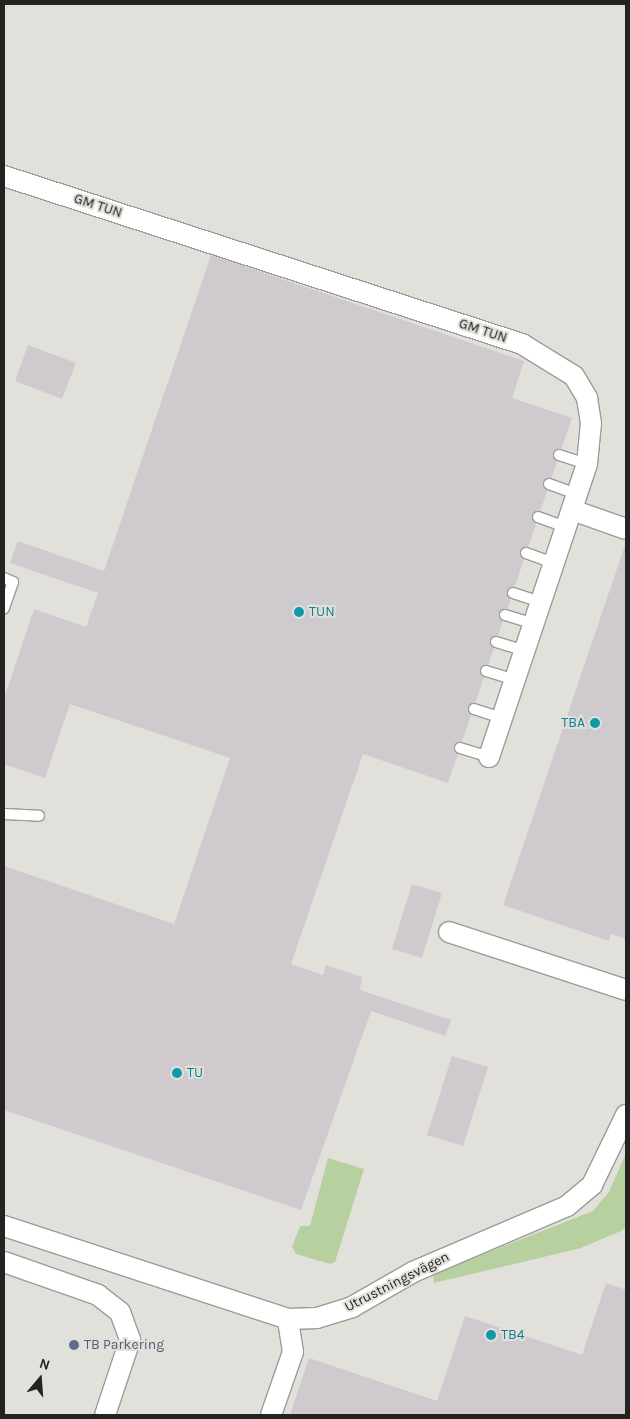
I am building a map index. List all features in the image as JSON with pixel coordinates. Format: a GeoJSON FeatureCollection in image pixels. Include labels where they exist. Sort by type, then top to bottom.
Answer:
{"type":"FeatureCollection","features":[{"type":"Feature","properties":{"kind":"street","name":"GM TUN"},"geometry":{"type":"LineString","coordinates":[[4,176],[545,354],[574,376],[587,398],[592,423],[587,464],[489,758]]}},
{"type":"Feature","properties":{"kind":"street"},"geometry":{"type":"LineString","coordinates":[[572,510],[626,528]]}},
{"type":"Feature","properties":{"kind":"street"},"geometry":{"type":"LineString","coordinates":[[449,932],[626,990]]}},
{"type":"Feature","properties":{"kind":"street","name":"Utrustningsvägen"},"geometry":{"type":"LineString","coordinates":[[4,1226],[288,1319],[317,1318],[352,1307],[413,1272],[567,1206],[592,1185],[626,1115]]}},
{"type":"Feature","properties":{"kind":"street"},"geometry":{"type":"LineString","coordinates":[[4,1262],[98,1295],[120,1312],[130,1340],[105,1415]]}},
{"type":"Feature","properties":{"kind":"street"},"geometry":{"type":"LineString","coordinates":[[271,1415],[293,1352],[288,1319]]}},
{"type":"Feature","properties":{"kind":"lane"},"geometry":{"type":"LineString","coordinates":[[559,455],[587,464]]}},
{"type":"Feature","properties":{"kind":"lane"},"geometry":{"type":"LineString","coordinates":[[538,517],[572,510],[549,484]]}},
{"type":"Feature","properties":{"kind":"lane"},"geometry":{"type":"LineString","coordinates":[[526,554],[554,563]]}},
{"type":"Feature","properties":{"kind":"lane"},"geometry":{"type":"LineString","coordinates":[[4,578],[12,582],[4,608]]}},
{"type":"Feature","properties":{"kind":"lane"},"geometry":{"type":"LineString","coordinates":[[513,593],[541,602]]}},
{"type":"Feature","properties":{"kind":"lane"},"geometry":{"type":"LineString","coordinates":[[505,615],[534,624]]}},
{"type":"Feature","properties":{"kind":"lane"},"geometry":{"type":"LineString","coordinates":[[496,642],[525,651]]}},
{"type":"Feature","properties":{"kind":"lane"},"geometry":{"type":"LineString","coordinates":[[486,672],[515,680]]}},
{"type":"Feature","properties":{"kind":"lane"},"geometry":{"type":"LineString","coordinates":[[474,709],[502,718]]}},
{"type":"Feature","properties":{"kind":"lane"},"geometry":{"type":"LineString","coordinates":[[460,748],[489,758]]}},
{"type":"Feature","properties":{"kind":"lane"},"geometry":{"type":"LineString","coordinates":[[4,814],[39,816]]}},
{"type":"Feature","properties":{"kind":"green space"},"geometry":{"type":"Polygon","coordinates":[[[626,1153],[626,1227],[621,1231],[581,1248],[434,1283],[433,1274],[593,1211],[609,1192],[626,1153]]]}},
{"type":"Feature","properties":{"kind":"green space"},"geometry":{"type":"Polygon","coordinates":[[[328,1158],[364,1169],[335,1262],[330,1264],[296,1254],[292,1247],[300,1226],[310,1226],[328,1158]]]}},
{"type":"Feature","properties":{"kind":"building","name":"TUN"},"geometry":{"type":"Polygon","coordinates":[[[211,255],[524,361],[512,398],[572,418],[448,783],[363,754],[291,964],[323,975],[326,965],[362,977],[360,990],[451,1020],[445,1036],[371,1011],[301,1210],[4,1110],[4,866],[174,924],[230,758],[70,704],[45,778],[4,764],[4,698],[34,609],[86,627],[98,593],[10,563],[18,541],[104,571],[211,255]]]}},
{"type":"Feature","properties":{"kind":"building"},"geometry":{"type":"Polygon","coordinates":[[[28,345],[76,363],[62,399],[15,381],[28,345]]]}},
{"type":"Feature","properties":{"kind":"building","name":"TBA"},"geometry":{"type":"Polygon","coordinates":[[[626,542],[626,939],[611,934],[609,941],[503,905],[626,542]]]}},
{"type":"Feature","properties":{"kind":"building"},"geometry":{"type":"Polygon","coordinates":[[[412,884],[442,893],[422,958],[392,949],[412,884]]]}},
{"type":"Feature","properties":{"kind":"building"},"geometry":{"type":"Polygon","coordinates":[[[452,1056],[488,1067],[463,1146],[427,1135],[452,1056]]]}},
{"type":"Feature","properties":{"kind":"building","name":"TB4"},"geometry":{"type":"Polygon","coordinates":[[[606,1283],[626,1290],[626,1415],[290,1415],[309,1358],[437,1401],[465,1316],[582,1355],[606,1283]]]}},
{"type":"Feature","properties":{"kind":"place","name":"TUN"},"geometry":{"type":"Point","coordinates":[299,612]}},
{"type":"Feature","properties":{"kind":"place","name":"TBA"},"geometry":{"type":"Point","coordinates":[595,723]}},
{"type":"Feature","properties":{"kind":"place","name":"TU"},"geometry":{"type":"Point","coordinates":[177,1073]}},
{"type":"Feature","properties":{"kind":"place","name":"TB4"},"geometry":{"type":"Point","coordinates":[491,1335]}},
{"type":"Feature","properties":{"kind":"place","name":"TB Parkering"},"geometry":{"type":"Point","coordinates":[74,1345]}}]}
